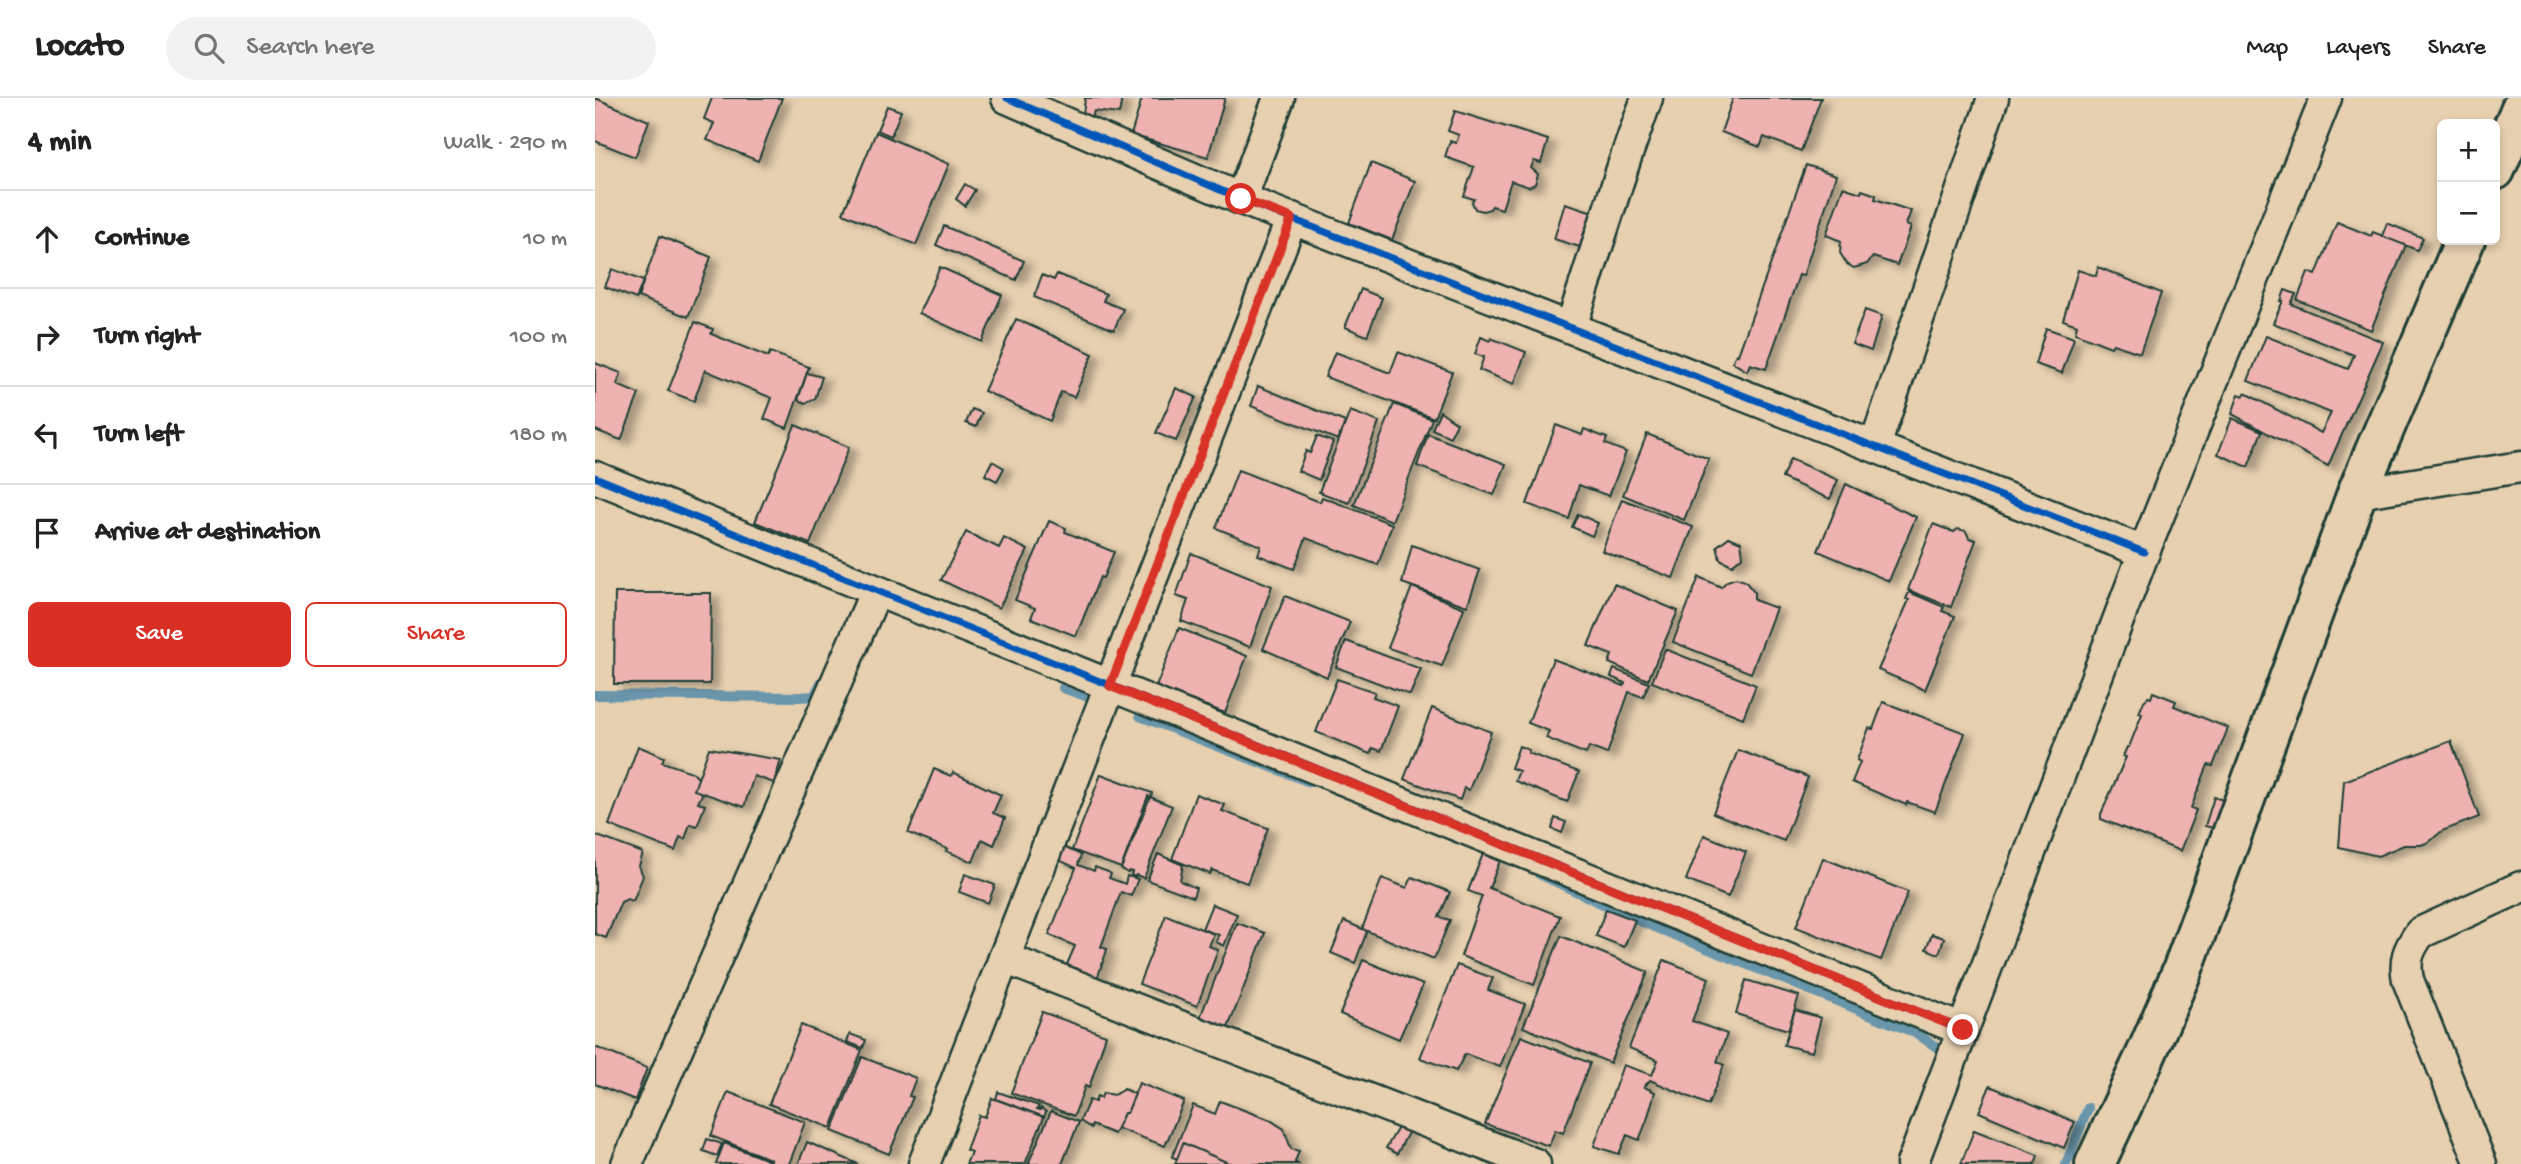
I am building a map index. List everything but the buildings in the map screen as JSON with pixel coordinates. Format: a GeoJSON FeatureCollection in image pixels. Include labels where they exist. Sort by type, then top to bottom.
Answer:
{"type":"FeatureCollection","features":[{"type":"Feature","properties":{"kind":"main road"},"geometry":{"type":"LineString","coordinates":[[2500,158],[2521,108]]}},
{"type":"Feature","properties":{"kind":"main road"},"geometry":{"type":"LineString","coordinates":[[2095,1164],[2148,1050],[2191,946],[2357,493],[2463,245]]}},
{"type":"Feature","properties":{"kind":"street"},"geometry":{"type":"LineString","coordinates":[[1007,98],[1241,199],[2144,552]]}},
{"type":"Feature","properties":{"kind":"street"},"geometry":{"type":"LineString","coordinates":[[1241,199],[1279,98]]}},
{"type":"Feature","properties":{"kind":"street"},"geometry":{"type":"LineString","coordinates":[[1571,327],[1647,98]]}},
{"type":"Feature","properties":{"kind":"street"},"geometry":{"type":"LineString","coordinates":[[1875,446],[1993,98]]}},
{"type":"Feature","properties":{"kind":"street"},"geometry":{"type":"LineString","coordinates":[[1912,1164],[2144,552],[2326,98]]}},
{"type":"Feature","properties":{"kind":"street"},"geometry":{"type":"LineString","coordinates":[[923,1164],[1292,218]]}},
{"type":"Feature","properties":{"kind":"street"},"geometry":{"type":"LineString","coordinates":[[2357,493],[2521,467]]}},
{"type":"Feature","properties":{"kind":"street"},"geometry":{"type":"LineString","coordinates":[[595,477],[1963,1030]]}},
{"type":"Feature","properties":{"kind":"street"},"geometry":{"type":"LineString","coordinates":[[627,1164],[876,591]]}},
{"type":"Feature","properties":{"kind":"street"},"geometry":{"type":"LineString","coordinates":[[2481,1164],[2408,980],[2405,964],[2409,948],[2420,933],[2521,887]]}},
{"type":"Feature","properties":{"kind":"street"},"geometry":{"type":"LineString","coordinates":[[1004,958],[1535,1164]]}},
{"type":"Feature","properties":{"kind":"waterway"},"geometry":{"type":"LineString","coordinates":[[595,695],[800,697],[814,696],[822,681]]}},
{"type":"Feature","properties":{"kind":"waterway"},"geometry":{"type":"LineString","coordinates":[[1063,688],[1097,700]]}},
{"type":"Feature","properties":{"kind":"waterway"},"geometry":{"type":"LineString","coordinates":[[1140,716],[1310,782]]}},
{"type":"Feature","properties":{"kind":"waterway"},"geometry":{"type":"LineString","coordinates":[[1539,874],[1635,919],[1916,1033],[1942,1051]]}},
{"type":"Feature","properties":{"kind":"waterway"},"geometry":{"type":"LineString","coordinates":[[2066,1164],[2088,1108]]}},
{"type":"Feature","properties":{"kind":"cycle path"},"geometry":{"type":"LineString","coordinates":[[1007,98],[1241,199],[2144,552]]}},
{"type":"Feature","properties":{"kind":"cycle path"},"geometry":{"type":"LineString","coordinates":[[595,477],[1963,1030]]}},
{"type":"Feature","properties":{"kind":"route"},"geometry":{"type":"LineString","coordinates":[[1241,199],[1292,218],[1110,686],[1963,1030]]}}]}
